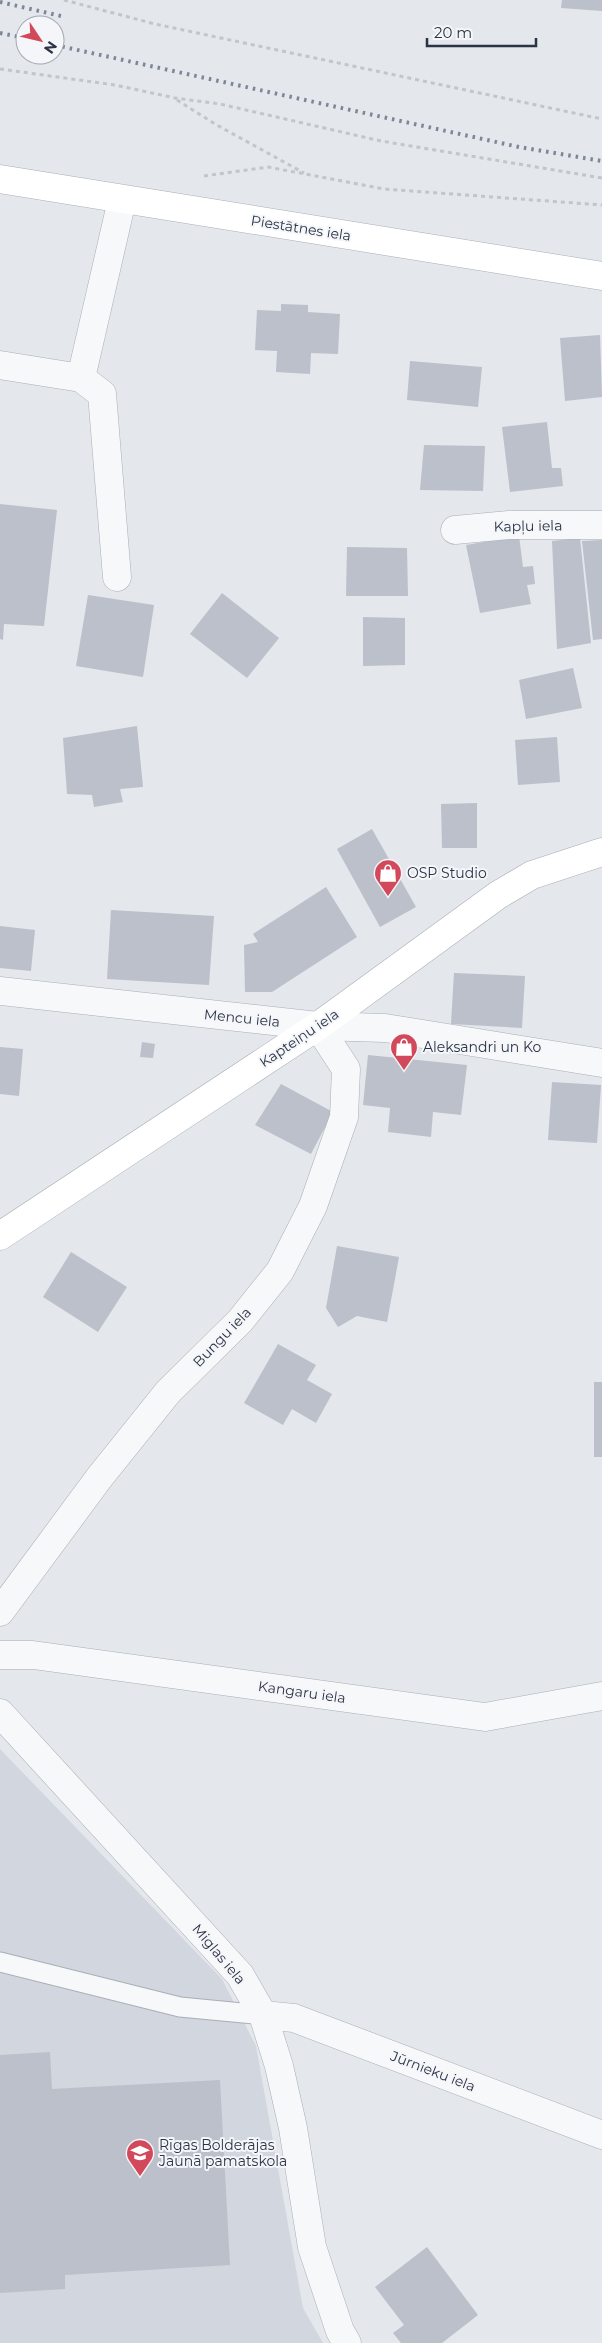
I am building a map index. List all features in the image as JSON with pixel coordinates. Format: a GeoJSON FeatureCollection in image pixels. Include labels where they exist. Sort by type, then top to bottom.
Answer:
{"type":"FeatureCollection","features":[{"type":"Feature","properties":{"kind":"street","name":"Piestātnes iela"},"geometry":{"type":"LineString","coordinates":[[0,179],[602,276]]}},
{"type":"Feature","properties":{"kind":"street"},"geometry":{"type":"LineString","coordinates":[[81,378],[122,200]]}},
{"type":"Feature","properties":{"kind":"street"},"geometry":{"type":"LineString","coordinates":[[0,365],[81,378],[102,394],[117,577]]}},
{"type":"Feature","properties":{"kind":"street","name":"Kapļu iela"},"geometry":{"type":"LineString","coordinates":[[455,530],[509,525],[602,525]]}},
{"type":"Feature","properties":{"kind":"street","name":"Kapteiņu iela"},"geometry":{"type":"LineString","coordinates":[[0,1236],[318,1026],[498,895],[532,875],[602,852]]}},
{"type":"Feature","properties":{"kind":"street","name":"Mencu iela"},"geometry":{"type":"LineString","coordinates":[[0,991],[318,1026],[385,1028],[602,1063]]}},
{"type":"Feature","properties":{"kind":"street","name":"Bungu iela"},"geometry":{"type":"LineString","coordinates":[[0,1612],[99,1478],[168,1392],[240,1321],[280,1272],[313,1206],[344,1117],[346,1069],[318,1026]]}},
{"type":"Feature","properties":{"kind":"street","name":"Kangaru iela"},"geometry":{"type":"LineString","coordinates":[[0,1655],[33,1654],[485,1717],[602,1696]]}},
{"type":"Feature","properties":{"kind":"street","name":"Miglas iela"},"geometry":{"type":"LineString","coordinates":[[0,1713],[240,1975],[263,2015],[279,2066],[293,2128],[312,2247],[340,2331],[347,2343]]}},
{"type":"Feature","properties":{"kind":"street","name":"Jūrnieku iela"},"geometry":{"type":"LineString","coordinates":[[263,2015],[294,2018],[602,2135]]}},
{"type":"Feature","properties":{"kind":"lane"},"geometry":{"type":"LineString","coordinates":[[0,1962],[180,2007],[263,2015]]}},
{"type":"Feature","properties":{"kind":"path"},"geometry":{"type":"LineString","coordinates":[[64,0],[155,24],[602,119]]}},
{"type":"Feature","properties":{"kind":"path"},"geometry":{"type":"LineString","coordinates":[[0,69],[114,85],[175,98],[220,104],[381,140],[602,178]]}},
{"type":"Feature","properties":{"kind":"path"},"geometry":{"type":"LineString","coordinates":[[175,98],[215,124],[307,175]]}},
{"type":"Feature","properties":{"kind":"path"},"geometry":{"type":"LineString","coordinates":[[195,180],[268,167],[384,189],[602,205]]}},
{"type":"Feature","properties":{"kind":"shaded area","name":"Rīgas Bolderājas Jaunā pamatskola"},"geometry":{"type":"Polygon","coordinates":[[[0,1749],[222,1979],[256,2046],[303,2308],[323,2343],[0,2343],[0,1749]]]}},
{"type":"Feature","properties":{"kind":"building"},"geometry":{"type":"Polygon","coordinates":[[[562,0],[602,0],[602,11],[561,8],[562,0]]]}},
{"type":"Feature","properties":{"kind":"building"},"geometry":{"type":"Polygon","coordinates":[[[281,304],[308,305],[308,312],[340,314],[338,354],[311,353],[310,374],[276,372],[277,351],[255,350],[257,310],[281,311],[281,304]]]}},
{"type":"Feature","properties":{"kind":"building"},"geometry":{"type":"Polygon","coordinates":[[[600,335],[602,397],[565,401],[560,338],[600,335]]]}},
{"type":"Feature","properties":{"kind":"building"},"geometry":{"type":"Polygon","coordinates":[[[410,361],[482,367],[478,407],[407,400],[410,361]]]}},
{"type":"Feature","properties":{"kind":"building"},"geometry":{"type":"Polygon","coordinates":[[[547,422],[552,468],[561,468],[563,486],[510,492],[502,427],[547,422]]]}},
{"type":"Feature","properties":{"kind":"building"},"geometry":{"type":"Polygon","coordinates":[[[424,445],[485,446],[483,491],[420,490],[424,445]]]}},
{"type":"Feature","properties":{"kind":"building"},"geometry":{"type":"Polygon","coordinates":[[[0,504],[57,510],[44,626],[4,624],[3,640],[0,639],[0,504]]]}},
{"type":"Feature","properties":{"kind":"building"},"geometry":{"type":"Polygon","coordinates":[[[519,536],[523,567],[533,566],[535,584],[527,585],[531,604],[480,613],[466,545],[519,536]]]}},
{"type":"Feature","properties":{"kind":"building"},"geometry":{"type":"Polygon","coordinates":[[[580,538],[591,643],[557,649],[552,541],[580,538]]]}},
{"type":"Feature","properties":{"kind":"building"},"geometry":{"type":"Polygon","coordinates":[[[602,540],[602,639],[593,640],[582,541],[602,540]]]}},
{"type":"Feature","properties":{"kind":"building"},"geometry":{"type":"Polygon","coordinates":[[[347,547],[407,548],[408,596],[346,596],[347,547]]]}},
{"type":"Feature","properties":{"kind":"building"},"geometry":{"type":"Polygon","coordinates":[[[222,593],[279,638],[247,678],[190,634],[222,593]]]}},
{"type":"Feature","properties":{"kind":"building"},"geometry":{"type":"Polygon","coordinates":[[[88,595],[154,605],[143,677],[76,666],[88,595]]]}},
{"type":"Feature","properties":{"kind":"building"},"geometry":{"type":"Polygon","coordinates":[[[363,617],[405,618],[405,665],[363,666],[363,617]]]}},
{"type":"Feature","properties":{"kind":"building"},"geometry":{"type":"Polygon","coordinates":[[[573,668],[582,708],[526,719],[519,680],[573,668]]]}},
{"type":"Feature","properties":{"kind":"building"},"geometry":{"type":"Polygon","coordinates":[[[137,726],[143,787],[120,789],[123,802],[94,807],[92,795],[67,794],[63,738],[137,726]]]}},
{"type":"Feature","properties":{"kind":"building"},"geometry":{"type":"Polygon","coordinates":[[[557,737],[560,782],[518,785],[515,740],[557,737]]]}},
{"type":"Feature","properties":{"kind":"building"},"geometry":{"type":"Polygon","coordinates":[[[477,803],[477,848],[442,848],[441,804],[477,803]]]}},
{"type":"Feature","properties":{"kind":"building"},"geometry":{"type":"Polygon","coordinates":[[[372,829],[416,907],[380,927],[337,849],[372,829]]]}},
{"type":"Feature","properties":{"kind":"building"},"geometry":{"type":"Polygon","coordinates":[[[326,887],[357,937],[272,992],[245,992],[244,945],[258,942],[253,934],[326,887]]]}},
{"type":"Feature","properties":{"kind":"building"},"geometry":{"type":"Polygon","coordinates":[[[111,910],[214,916],[209,985],[107,979],[111,910]]]}},
{"type":"Feature","properties":{"kind":"building"},"geometry":{"type":"Polygon","coordinates":[[[0,926],[35,930],[31,971],[0,968],[0,926]]]}},
{"type":"Feature","properties":{"kind":"building"},"geometry":{"type":"Polygon","coordinates":[[[454,973],[525,976],[522,1028],[451,1024],[454,973]]]}},
{"type":"Feature","properties":{"kind":"building"},"geometry":{"type":"Polygon","coordinates":[[[142,1042],[155,1044],[153,1058],[140,1057],[142,1042]]]}},
{"type":"Feature","properties":{"kind":"building"},"geometry":{"type":"Polygon","coordinates":[[[0,1047],[23,1049],[19,1096],[0,1094],[0,1047]]]}},
{"type":"Feature","properties":{"kind":"building"},"geometry":{"type":"Polygon","coordinates":[[[368,1055],[467,1065],[461,1115],[433,1112],[431,1137],[388,1132],[390,1108],[363,1105],[368,1055]]]}},
{"type":"Feature","properties":{"kind":"building"},"geometry":{"type":"Polygon","coordinates":[[[552,1082],[601,1085],[597,1143],[548,1140],[552,1082]]]}},
{"type":"Feature","properties":{"kind":"building"},"geometry":{"type":"Polygon","coordinates":[[[281,1084],[333,1112],[311,1154],[255,1125],[281,1084]]]}},
{"type":"Feature","properties":{"kind":"building"},"geometry":{"type":"Polygon","coordinates":[[[337,1246],[399,1257],[387,1322],[357,1316],[338,1327],[326,1308],[337,1246]]]}},
{"type":"Feature","properties":{"kind":"building"},"geometry":{"type":"Polygon","coordinates":[[[71,1252],[127,1287],[98,1332],[43,1297],[71,1252]]]}},
{"type":"Feature","properties":{"kind":"building"},"geometry":{"type":"Polygon","coordinates":[[[278,1344],[316,1365],[307,1380],[332,1394],[316,1423],[292,1409],[283,1425],[244,1403],[278,1344]]]}},
{"type":"Feature","properties":{"kind":"building"},"geometry":{"type":"Polygon","coordinates":[[[594,1382],[602,1382],[602,1457],[594,1457],[594,1382]]]}},
{"type":"Feature","properties":{"kind":"building"},"geometry":{"type":"Polygon","coordinates":[[[50,2052],[52,2089],[220,2080],[230,2265],[65,2275],[65,2289],[0,2293],[0,2055],[50,2052]]]}},
{"type":"Feature","properties":{"kind":"building"},"geometry":{"type":"Polygon","coordinates":[[[427,2247],[478,2315],[442,2343],[401,2343],[393,2333],[404,2325],[375,2287],[427,2247]]]}},
{"type":"Feature","properties":{"kind":"railway"},"geometry":{"type":"LineString","coordinates":[[0,2],[57,15]]}},
{"type":"Feature","properties":{"kind":"railway"},"geometry":{"type":"LineString","coordinates":[[0,33],[15,36]]}},
{"type":"Feature","properties":{"kind":"railway"},"geometry":{"type":"LineString","coordinates":[[65,47],[519,147],[602,161]]}},
{"type":"Feature","properties":{"kind":"place","name":"OSP Studio"},"geometry":{"type":"Point","coordinates":[388,897]}},
{"type":"Feature","properties":{"kind":"place","name":"Aleksandri un Ko"},"geometry":{"type":"Point","coordinates":[404,1071]}},
{"type":"Feature","properties":{"kind":"place","name":"Rīgas Bolderājas Jaunā pamatskola"},"geometry":{"type":"Point","coordinates":[140,2177]}}]}
